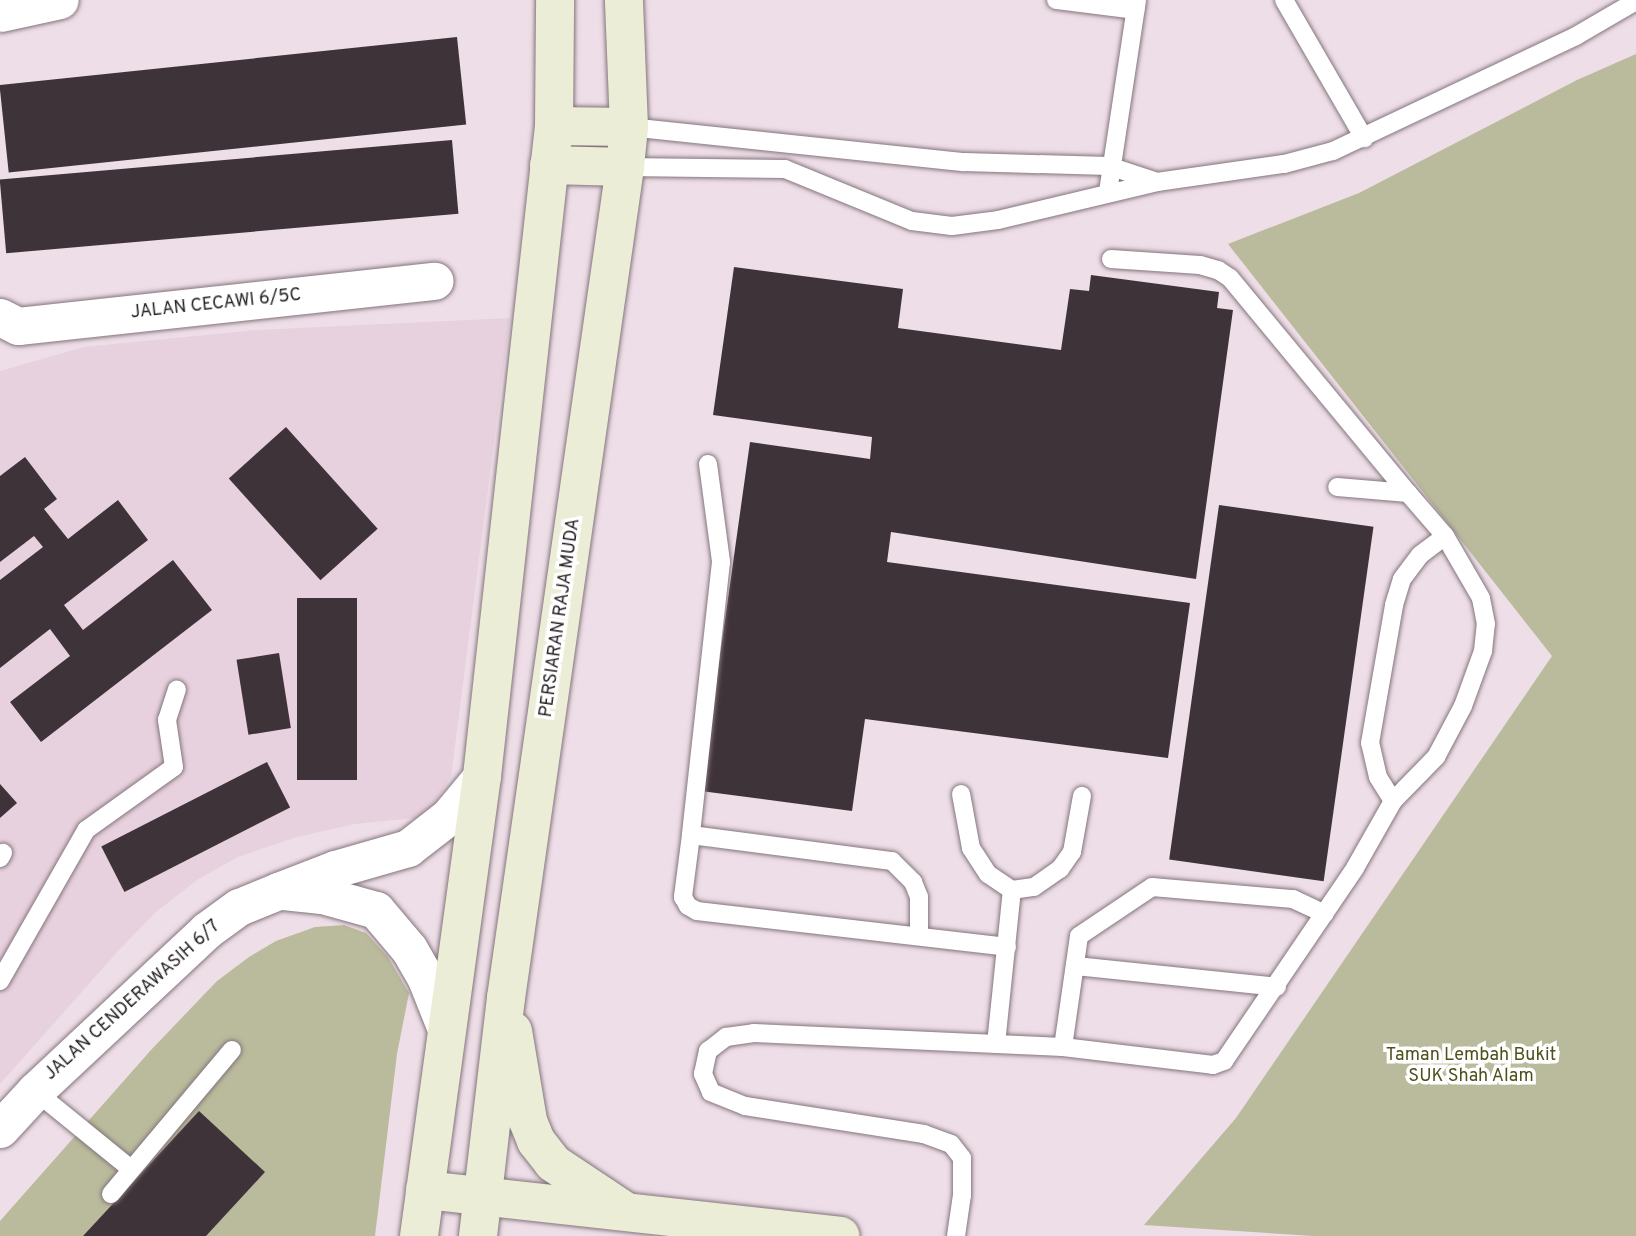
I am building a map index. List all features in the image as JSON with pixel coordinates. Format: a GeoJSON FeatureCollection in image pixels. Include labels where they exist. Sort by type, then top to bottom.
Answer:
{"type":"FeatureCollection","features":[{"type":"Feature","properties":{"kind":"main road"},"geometry":{"type":"LineString","coordinates":[[419,1236],[482,776],[554,126],[555,0]]}},
{"type":"Feature","properties":{"kind":"main road","name":"PERSIARAN RAJA MUDA"},"geometry":{"type":"LineString","coordinates":[[478,1236],[506,998],[625,167],[629,127],[624,0]]}},
{"type":"Feature","properties":{"kind":"main road"},"geometry":{"type":"LineString","coordinates":[[554,126],[629,127]]}},
{"type":"Feature","properties":{"kind":"main road"},"geometry":{"type":"LineString","coordinates":[[549,165],[625,167]]}},
{"type":"Feature","properties":{"kind":"main road"},"geometry":{"type":"LineString","coordinates":[[506,998],[528,1121],[537,1141],[553,1163],[629,1213]]}},
{"type":"Feature","properties":{"kind":"main road"},"geometry":{"type":"LineString","coordinates":[[425,1190],[840,1236]]}},
{"type":"Feature","properties":{"kind":"street"},"geometry":{"type":"LineString","coordinates":[[0,13],[60,0]]}},
{"type":"Feature","properties":{"kind":"street","name":"JALAN CECAWI 6/5C"},"geometry":{"type":"LineString","coordinates":[[0,317],[18,326],[435,281]]}},
{"type":"Feature","properties":{"kind":"street","name":"JALAN CENDERAWASIH 6/7"},"geometry":{"type":"LineString","coordinates":[[0,1129],[35,1091],[207,930],[239,907],[278,891],[335,869],[408,849],[448,817],[482,776]]}},
{"type":"Feature","properties":{"kind":"street"},"geometry":{"type":"LineString","coordinates":[[278,891],[322,895],[376,910],[409,949],[426,979],[446,1029]]}},
{"type":"Feature","properties":{"kind":"lane"},"geometry":{"type":"LineString","coordinates":[[1056,0],[1136,5],[1109,166],[1108,192]]}},
{"type":"Feature","properties":{"kind":"lane"},"geometry":{"type":"LineString","coordinates":[[1284,0],[1364,138]]}},
{"type":"Feature","properties":{"kind":"lane"},"geometry":{"type":"LineString","coordinates":[[625,167],[785,169],[912,221],[953,226],[998,220],[1108,192],[1284,163],[1333,151],[1576,36],[1634,3]]}},
{"type":"Feature","properties":{"kind":"lane"},"geometry":{"type":"LineString","coordinates":[[629,127],[964,162],[1109,166],[1157,182]]}},
{"type":"Feature","properties":{"kind":"lane"},"geometry":{"type":"LineString","coordinates":[[956,1236],[962,1195],[962,1158],[951,1144],[924,1134],[745,1106],[711,1092],[702,1074],[708,1051],[726,1037],[754,1033],[1063,1047],[1213,1065],[1224,1061],[1325,914],[1393,801],[1436,757],[1475,680],[1483,651],[1486,624],[1481,598],[1445,536],[1230,278],[1218,270],[1200,265],[1111,259]]}},
{"type":"Feature","properties":{"kind":"lane"},"geometry":{"type":"LineString","coordinates":[[708,464],[721,562],[683,897],[688,906],[697,911],[1007,947]]}},
{"type":"Feature","properties":{"kind":"lane"},"geometry":{"type":"LineString","coordinates":[[1337,487],[1408,493]]}},
{"type":"Feature","properties":{"kind":"lane"},"geometry":{"type":"LineString","coordinates":[[1393,801],[1378,777],[1370,743],[1394,605],[1402,579],[1420,555],[1445,536]]}},
{"type":"Feature","properties":{"kind":"lane"},"geometry":{"type":"LineString","coordinates":[[0,981],[86,830],[174,767],[167,720],[177,690]]}},
{"type":"Feature","properties":{"kind":"lane"},"geometry":{"type":"LineString","coordinates":[[961,794],[971,848],[988,874],[1012,890],[1034,887],[1060,869],[1072,852],[1082,796]]}},
{"type":"Feature","properties":{"kind":"lane"},"geometry":{"type":"LineString","coordinates":[[691,835],[892,861],[913,882],[919,897],[919,935]]}},
{"type":"Feature","properties":{"kind":"lane"},"geometry":{"type":"LineString","coordinates":[[1063,1047],[1079,936],[1152,887],[1293,899],[1325,914]]}},
{"type":"Feature","properties":{"kind":"lane"},"geometry":{"type":"LineString","coordinates":[[996,1044],[1012,890]]}},
{"type":"Feature","properties":{"kind":"lane"},"geometry":{"type":"LineString","coordinates":[[1075,966],[1276,987]]}},
{"type":"Feature","properties":{"kind":"lane"},"geometry":{"type":"LineString","coordinates":[[111,1194],[232,1050]]}},
{"type":"Feature","properties":{"kind":"lane"},"geometry":{"type":"LineString","coordinates":[[35,1091],[131,1169]]}},
{"type":"Feature","properties":{"kind":"shaded area"},"geometry":{"type":"Polygon","coordinates":[[[510,318],[451,777],[429,811],[415,818],[355,824],[297,837],[238,857],[197,880],[156,912],[119,950],[0,1084],[0,371],[84,347],[257,330],[510,318]]]}},
{"type":"Feature","properties":{"kind":"green space","name":"Taman Lembah Bukit SUK Shah Alam"},"geometry":{"type":"Polygon","coordinates":[[[1636,54],[1636,1236],[1313,1236],[1144,1225],[1236,1118],[1552,656],[1228,244],[1359,193],[1577,80],[1636,54]]]}},
{"type":"Feature","properties":{"kind":"green space"},"geometry":{"type":"Polygon","coordinates":[[[344,925],[366,933],[388,957],[409,993],[397,1054],[375,1236],[0,1236],[0,1221],[151,1050],[217,981],[276,941],[315,927],[344,925]]]}},
{"type":"Feature","properties":{"kind":"building"},"geometry":{"type":"Polygon","coordinates":[[[457,37],[466,125],[9,173],[0,85],[457,37]]]}},
{"type":"Feature","properties":{"kind":"building"},"geometry":{"type":"Polygon","coordinates":[[[452,140],[458,214],[6,253],[0,180],[452,140]]]}},
{"type":"Feature","properties":{"kind":"building"},"geometry":{"type":"Polygon","coordinates":[[[734,267],[903,289],[898,328],[1061,350],[1070,289],[1089,291],[1091,275],[1219,292],[1217,308],[1233,310],[1196,579],[891,532],[887,562],[1190,603],[1168,758],[865,719],[852,811],[701,791],[750,442],[870,459],[872,437],[713,415],[734,267]]]}},
{"type":"Feature","properties":{"kind":"building"},"geometry":{"type":"Polygon","coordinates":[[[286,427],[378,529],[320,580],[229,479],[286,427]]]}},
{"type":"Feature","properties":{"kind":"building"},"geometry":{"type":"Polygon","coordinates":[[[25,457],[57,499],[44,509],[68,539],[118,500],[148,540],[64,605],[83,630],[173,560],[212,610],[41,742],[10,702],[70,656],[50,629],[0,668],[0,580],[43,547],[34,536],[0,562],[0,476],[25,457]]]}},
{"type":"Feature","properties":{"kind":"building"},"geometry":{"type":"Polygon","coordinates":[[[1219,505],[1373,527],[1324,881],[1169,860],[1219,505]]]}},
{"type":"Feature","properties":{"kind":"building"},"geometry":{"type":"Polygon","coordinates":[[[297,598],[357,598],[357,780],[297,780],[297,598]]]}},
{"type":"Feature","properties":{"kind":"building"},"geometry":{"type":"Polygon","coordinates":[[[279,653],[291,728],[248,735],[237,660],[279,653]]]}},
{"type":"Feature","properties":{"kind":"building"},"geometry":{"type":"Polygon","coordinates":[[[267,762],[290,807],[124,892],[101,846],[267,762]]]}},
{"type":"Feature","properties":{"kind":"building"},"geometry":{"type":"Polygon","coordinates":[[[0,784],[17,803],[0,818],[0,784]]]}},
{"type":"Feature","properties":{"kind":"building"},"geometry":{"type":"Polygon","coordinates":[[[199,1111],[265,1172],[206,1236],[83,1236],[199,1111]]]}}]}
